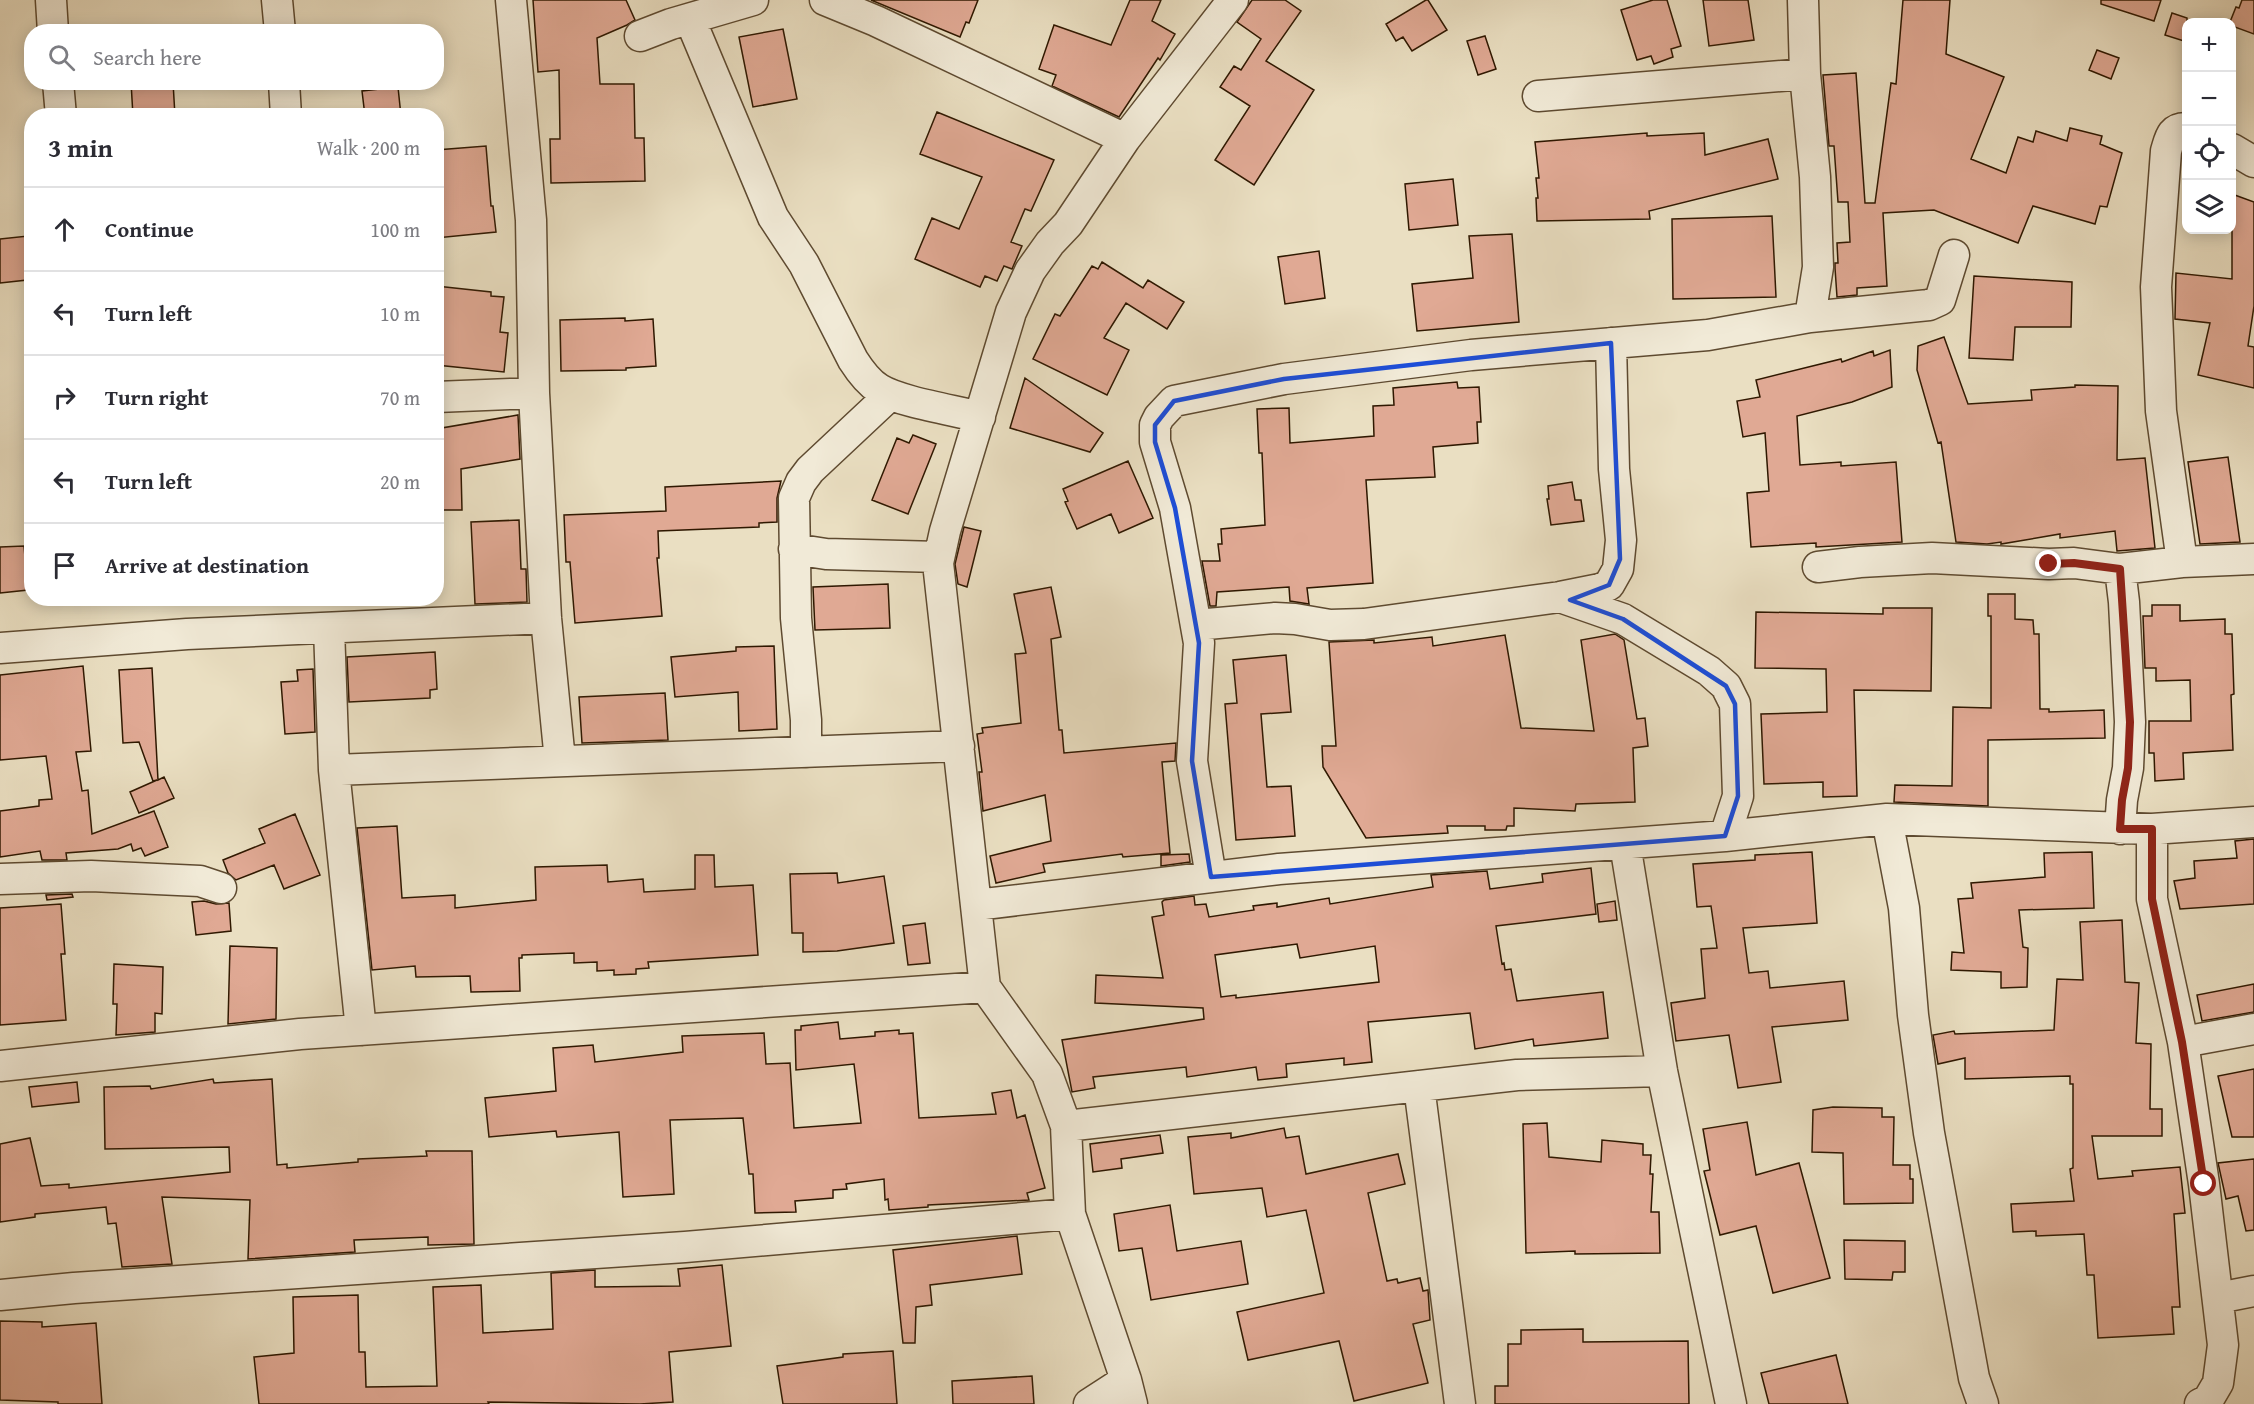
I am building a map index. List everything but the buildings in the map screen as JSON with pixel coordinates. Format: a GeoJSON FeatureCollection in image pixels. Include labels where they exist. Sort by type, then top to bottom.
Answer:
{"type":"FeatureCollection","features":[{"type":"Feature","properties":{"kind":"street"},"geometry":{"type":"LineString","coordinates":[[51,0],[52,24]]}},
{"type":"Feature","properties":{"kind":"street"},"geometry":{"type":"LineString","coordinates":[[278,0],[280,24]]}},
{"type":"Feature","properties":{"kind":"street"},"geometry":{"type":"LineString","coordinates":[[511,0],[531,220],[534,393],[546,618],[560,761]]}},
{"type":"Feature","properties":{"kind":"street"},"geometry":{"type":"LineString","coordinates":[[640,36],[753,0]]}},
{"type":"Feature","properties":{"kind":"street"},"geometry":{"type":"LineString","coordinates":[[825,0],[876,21],[1125,140]]}},
{"type":"Feature","properties":{"kind":"street"},"geometry":{"type":"LineString","coordinates":[[1089,1404],[1129,1392],[1070,1214],[1066,1126],[1047,1074],[985,987],[938,577],[939,556],[1011,312],[1030,271],[1050,243],[1068,224],[1125,140],[1233,0]]}},
{"type":"Feature","properties":{"kind":"street"},"geometry":{"type":"LineString","coordinates":[[1803,0],[1805,74],[1815,177],[1818,267],[1810,317]]}},
{"type":"Feature","properties":{"kind":"street"},"geometry":{"type":"LineString","coordinates":[[690,19],[773,218],[804,264],[856,365],[871,383],[890,395],[980,417]]}},
{"type":"Feature","properties":{"kind":"street"},"geometry":{"type":"LineString","coordinates":[[1538,96],[1805,74]]}},
{"type":"Feature","properties":{"kind":"street"},"geometry":{"type":"LineString","coordinates":[[58,90],[60,108]]}},
{"type":"Feature","properties":{"kind":"street"},"geometry":{"type":"LineString","coordinates":[[284,90],[286,108]]}},
{"type":"Feature","properties":{"kind":"street"},"geometry":{"type":"LineString","coordinates":[[2182,128],[2171,133],[2166,151],[2156,287],[2161,411],[2182,562]]}},
{"type":"Feature","properties":{"kind":"street"},"geometry":{"type":"LineString","coordinates":[[2236,151],[2254,162]]}},
{"type":"Feature","properties":{"kind":"street"},"geometry":{"type":"LineString","coordinates":[[1211,877],[1192,761],[1199,643],[1175,508],[1155,442],[1155,425],[1159,417],[1174,401],[1284,379],[1471,355],[1708,335],[1810,317],[1929,305],[1940,300],[1954,255]]}},
{"type":"Feature","properties":{"kind":"street"},"geometry":{"type":"LineString","coordinates":[[1196,625],[1275,618],[1330,626],[1364,624],[1560,597],[1609,585],[1616,574],[1620,559],[1621,533],[1614,470],[1611,343]]}},
{"type":"Feature","properties":{"kind":"street"},"geometry":{"type":"LineString","coordinates":[[444,397],[534,393]]}},
{"type":"Feature","properties":{"kind":"street"},"geometry":{"type":"LineString","coordinates":[[806,752],[806,720],[796,618],[794,498],[801,482],[822,457],[890,395]]}},
{"type":"Feature","properties":{"kind":"street"},"geometry":{"type":"LineString","coordinates":[[794,549],[826,554],[939,556]]}},
{"type":"Feature","properties":{"kind":"street"},"geometry":{"type":"LineString","coordinates":[[1818,567],[1932,558],[2049,564],[2074,563],[2120,569],[2182,562],[2254,559]]}},
{"type":"Feature","properties":{"kind":"street"},"geometry":{"type":"LineString","coordinates":[[2120,569],[2130,722],[2128,768],[2120,829]]}},
{"type":"Feature","properties":{"kind":"street"},"geometry":{"type":"LineString","coordinates":[[1560,597],[1623,619],[1709,671],[1726,686],[1735,704],[1738,796],[1725,836]]}},
{"type":"Feature","properties":{"kind":"street"},"geometry":{"type":"LineString","coordinates":[[0,648],[188,634],[546,618]]}},
{"type":"Feature","properties":{"kind":"street"},"geometry":{"type":"LineString","coordinates":[[329,628],[334,770],[361,1030]]}},
{"type":"Feature","properties":{"kind":"street"},"geometry":{"type":"LineString","coordinates":[[334,770],[959,746]]}},
{"type":"Feature","properties":{"kind":"street"},"geometry":{"type":"LineString","coordinates":[[1738,796],[1761,832]]}},
{"type":"Feature","properties":{"kind":"street"},"geometry":{"type":"LineString","coordinates":[[976,905],[1280,869],[1725,836],[1887,819],[2120,829],[2254,822]]}},
{"type":"Feature","properties":{"kind":"street"},"geometry":{"type":"LineString","coordinates":[[1887,819],[1904,908],[1912,1005],[1929,1133],[1974,1378],[1983,1404]]}},
{"type":"Feature","properties":{"kind":"street"},"geometry":{"type":"LineString","coordinates":[[2152,829],[2152,899],[2182,1042],[2204,1184],[2223,1345],[2218,1383],[2208,1400],[2200,1404]]}},
{"type":"Feature","properties":{"kind":"street"},"geometry":{"type":"LineString","coordinates":[[1625,844],[1662,1071],[1731,1404]]}},
{"type":"Feature","properties":{"kind":"street"},"geometry":{"type":"LineString","coordinates":[[0,879],[91,876],[200,881],[221,888]]}},
{"type":"Feature","properties":{"kind":"street"},"geometry":{"type":"LineString","coordinates":[[0,1066],[300,1034],[985,987]]}},
{"type":"Feature","properties":{"kind":"street"},"geometry":{"type":"LineString","coordinates":[[2182,1042],[2254,1029]]}},
{"type":"Feature","properties":{"kind":"street"},"geometry":{"type":"LineString","coordinates":[[1066,1126],[1517,1075],[1662,1071]]}},
{"type":"Feature","properties":{"kind":"street"},"geometry":{"type":"LineString","coordinates":[[1419,1086],[1460,1404]]}},
{"type":"Feature","properties":{"kind":"street"},"geometry":{"type":"LineString","coordinates":[[0,1295],[74,1288],[685,1247],[1070,1214]]}},
{"type":"Feature","properties":{"kind":"street"},"geometry":{"type":"LineString","coordinates":[[2218,1298],[2254,1291]]}},
{"type":"Feature","properties":{"kind":"highlighted area"},"geometry":{"type":"Polygon","coordinates":[[[1611,343],[1620,559],[1609,585],[1570,600],[1623,619],[1726,686],[1735,704],[1738,796],[1725,836],[1211,877],[1192,761],[1199,643],[1175,508],[1155,442],[1155,425],[1174,401],[1284,379],[1611,343]]]}},
{"type":"Feature","properties":{"kind":"route"},"geometry":{"type":"LineString","coordinates":[[2049,564],[2074,563],[2120,569],[2124,602],[2130,722],[2128,768],[2120,829],[2152,829],[2152,899],[2182,1042],[2204,1184]]}}]}
